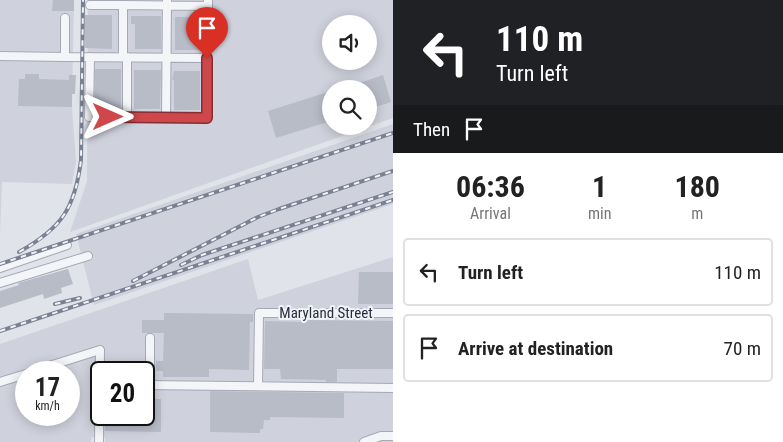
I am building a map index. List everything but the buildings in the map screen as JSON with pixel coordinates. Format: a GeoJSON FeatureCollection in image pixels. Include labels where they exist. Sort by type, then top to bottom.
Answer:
{"type":"FeatureCollection","features":[{"type":"Feature","properties":{"kind":"street"},"geometry":{"type":"LineString","coordinates":[[166,118],[167,3]]}},
{"type":"Feature","properties":{"kind":"street"},"geometry":{"type":"LineString","coordinates":[[90,5],[208,3],[207,118],[89,117],[90,57]]}},
{"type":"Feature","properties":{"kind":"street"},"geometry":{"type":"LineString","coordinates":[[123,5],[127,118]]}},
{"type":"Feature","properties":{"kind":"street"},"geometry":{"type":"LineString","coordinates":[[65,18],[65,57]]}},
{"type":"Feature","properties":{"kind":"street"},"geometry":{"type":"LineString","coordinates":[[0,56],[207,58]]}},
{"type":"Feature","properties":{"kind":"street"},"geometry":{"type":"LineString","coordinates":[[0,268],[67,245]]}},
{"type":"Feature","properties":{"kind":"street"},"geometry":{"type":"LineString","coordinates":[[0,283],[88,256]]}},
{"type":"Feature","properties":{"kind":"street","name":"Maryland Street"},"geometry":{"type":"LineString","coordinates":[[258,386],[259,313],[393,313]]}},
{"type":"Feature","properties":{"kind":"street"},"geometry":{"type":"LineString","coordinates":[[149,361],[150,338]]}},
{"type":"Feature","properties":{"kind":"street"},"geometry":{"type":"LineString","coordinates":[[66,361],[100,350],[100,361]]}},
{"type":"Feature","properties":{"kind":"street"},"geometry":{"type":"LineString","coordinates":[[0,382],[15,377]]}},
{"type":"Feature","properties":{"kind":"street"},"geometry":{"type":"LineString","coordinates":[[155,385],[393,388]]}},
{"type":"Feature","properties":{"kind":"street"},"geometry":{"type":"LineString","coordinates":[[99,426],[99,442]]}},
{"type":"Feature","properties":{"kind":"street"},"geometry":{"type":"LineString","coordinates":[[364,442],[381,436],[393,436]]}},
{"type":"Feature","properties":{"kind":"shaded area"},"geometry":{"type":"Polygon","coordinates":[[[0,0],[74,0],[72,107],[76,161],[72,184],[2,182],[0,235],[0,0]]]}},
{"type":"Feature","properties":{"kind":"shaded area"},"geometry":{"type":"Polygon","coordinates":[[[88,0],[393,0],[393,118],[377,124],[377,80],[322,80],[322,135],[345,135],[70,232],[87,181],[88,0]]]}},
{"type":"Feature","properties":{"kind":"shaded area"},"geometry":{"type":"Polygon","coordinates":[[[393,124],[393,204],[94,305],[76,234],[361,135],[377,135],[377,130],[393,124]]]}},
{"type":"Feature","properties":{"kind":"shaded area"},"geometry":{"type":"Polygon","coordinates":[[[393,257],[393,442],[105,442],[105,437],[92,437],[91,442],[0,442],[0,344],[248,259],[258,300],[393,257]]]}},
{"type":"Feature","properties":{"kind":"railway"},"geometry":{"type":"LineString","coordinates":[[19,252],[34,243],[56,225],[64,215],[75,191],[81,160],[83,0]]}},
{"type":"Feature","properties":{"kind":"railway"},"geometry":{"type":"LineString","coordinates":[[0,264],[393,133]]}},
{"type":"Feature","properties":{"kind":"railway"},"geometry":{"type":"LineString","coordinates":[[133,281],[258,217],[393,171]]}},
{"type":"Feature","properties":{"kind":"railway"},"geometry":{"type":"LineString","coordinates":[[181,265],[202,255],[393,192]]}},
{"type":"Feature","properties":{"kind":"railway"},"geometry":{"type":"LineString","coordinates":[[0,331],[393,200]]}},
{"type":"Feature","properties":{"kind":"railway"},"geometry":{"type":"LineString","coordinates":[[55,304],[80,298]]}},
{"type":"Feature","properties":{"kind":"route"},"geometry":{"type":"LineString","coordinates":[[108,117],[207,118],[207,58]]}}]}
